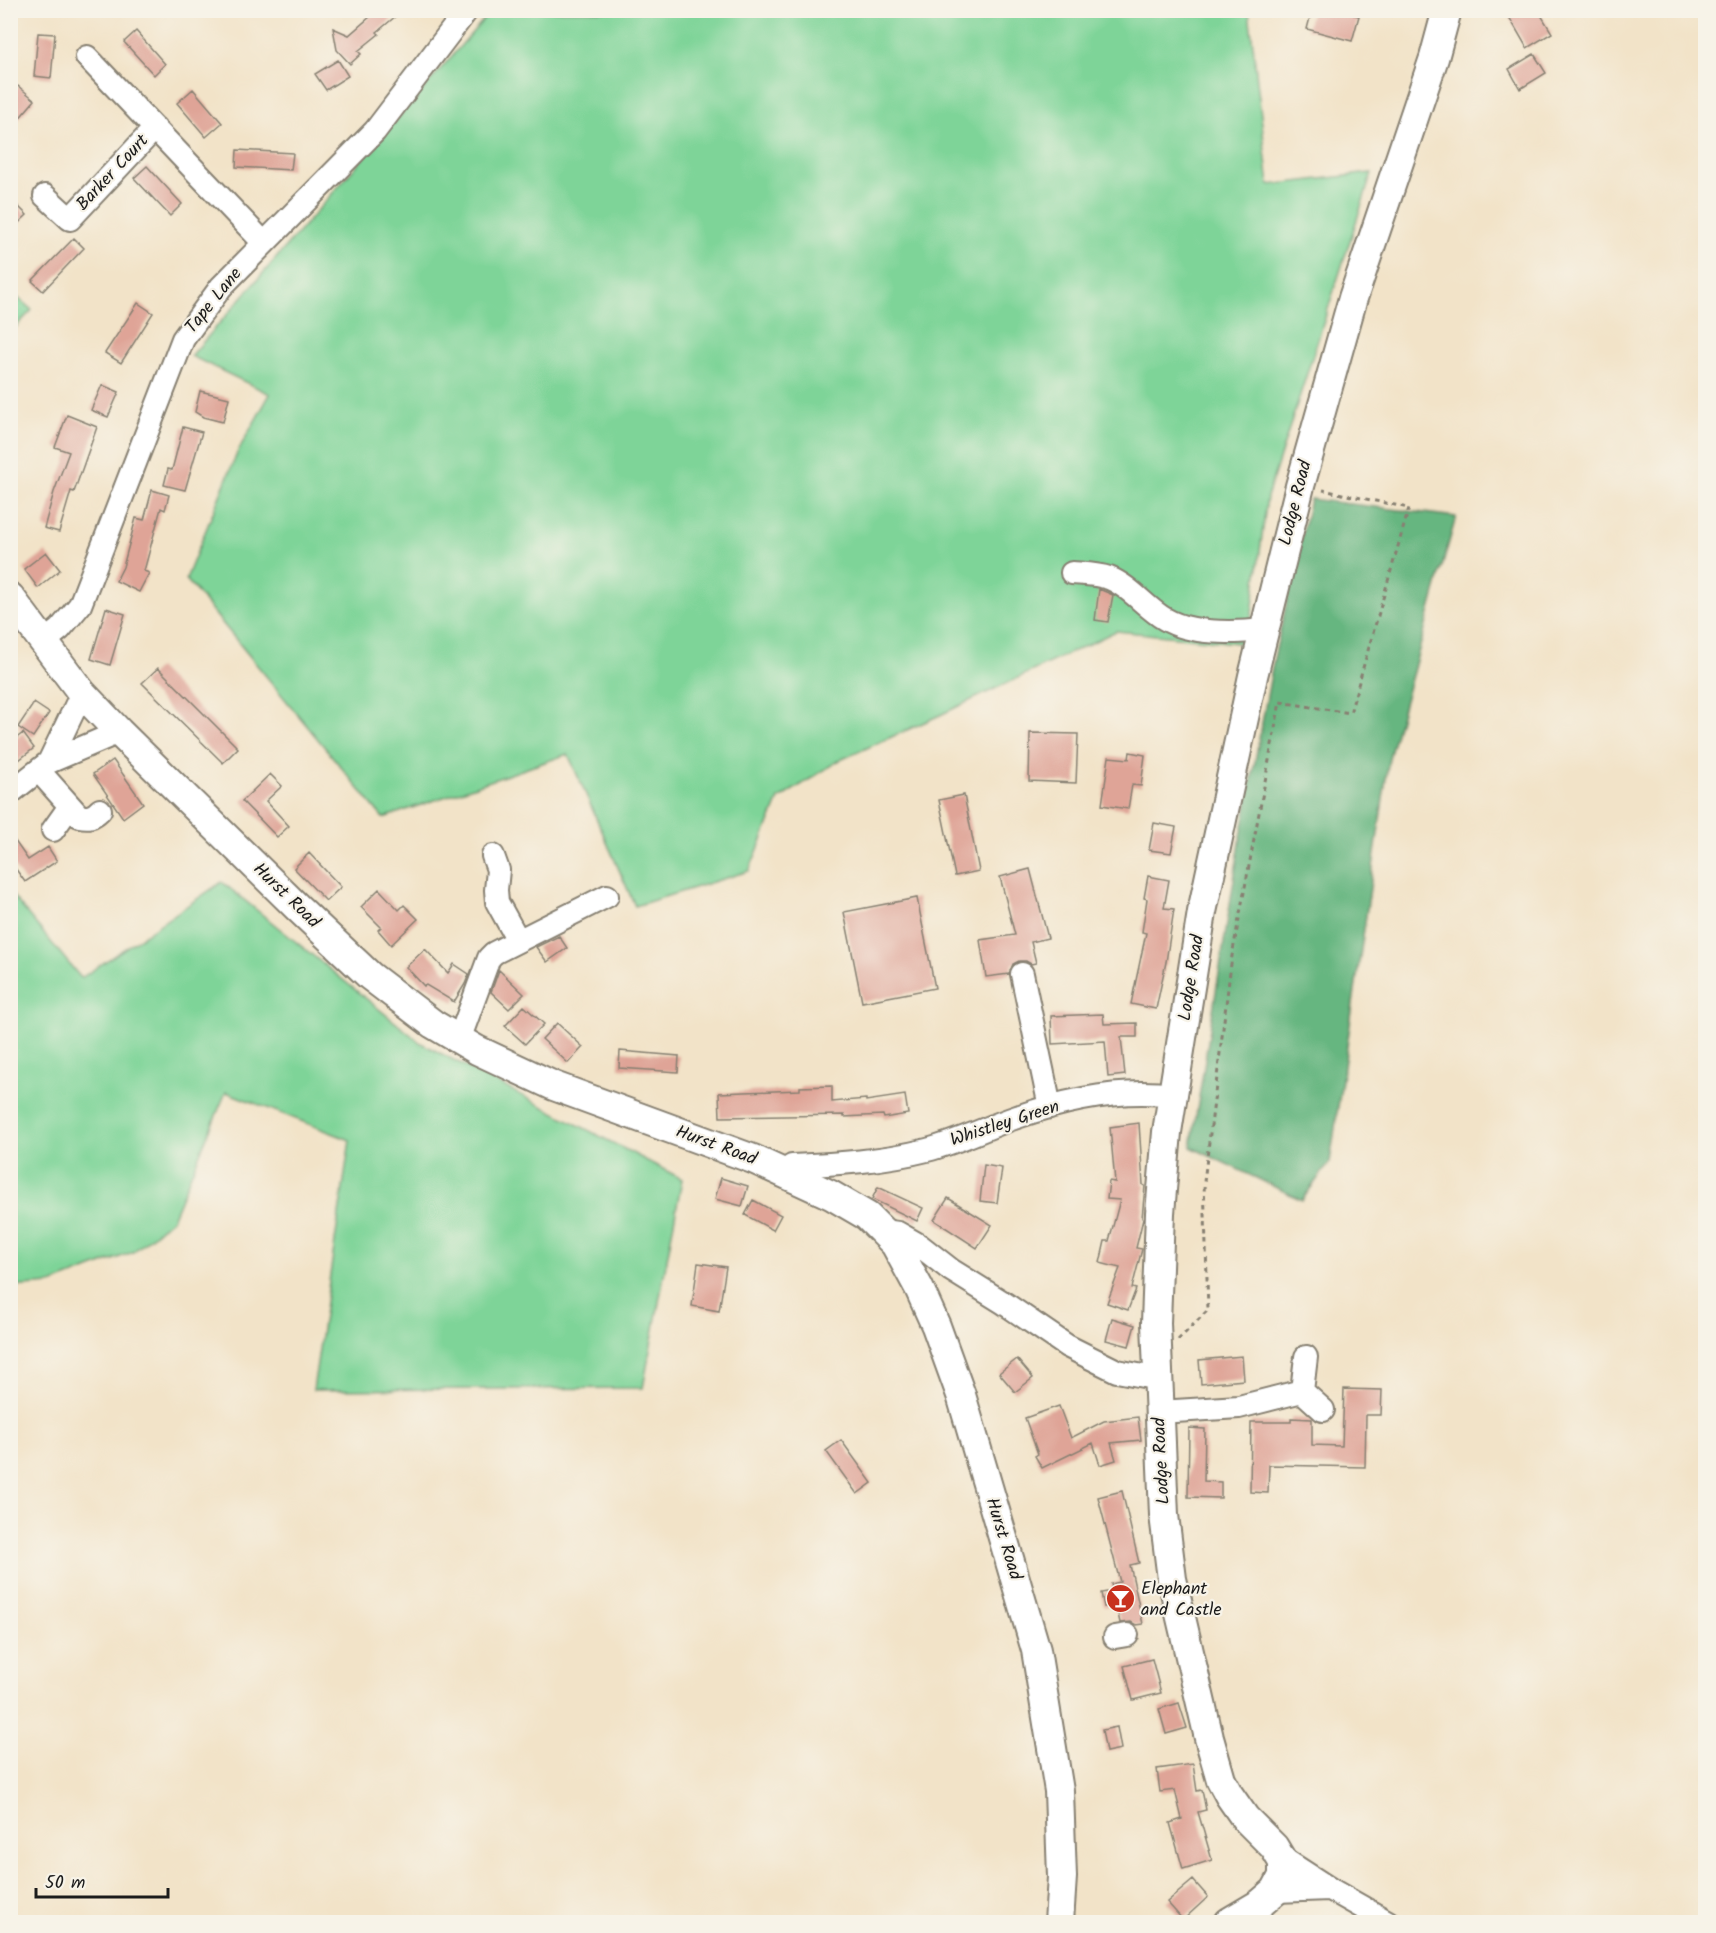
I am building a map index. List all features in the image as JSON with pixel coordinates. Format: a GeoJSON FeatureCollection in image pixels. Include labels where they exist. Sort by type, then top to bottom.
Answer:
{"type":"FeatureCollection","features":[{"type":"Feature","properties":{"kind":"main road","name":"Lodge Road"},"geometry":{"type":"LineString","coordinates":[[1279,1856],[1274,1847],[1259,1833],[1229,1795],[1221,1780],[1172,1579],[1164,1515],[1156,1312],[1160,1213],[1167,1132],[1202,912],[1264,630],[1300,486],[1353,298],[1434,58],[1447,10]]}},
{"type":"Feature","properties":{"kind":"main road","name":"Hurst Road"},"geometry":{"type":"LineString","coordinates":[[10,597],[82,693],[119,732],[370,976],[433,1024],[513,1068],[554,1086],[783,1172],[831,1195],[867,1216],[884,1231],[901,1253],[920,1288],[936,1326],[961,1395],[1036,1650],[1059,1791],[1062,1877],[1059,1923]]}},
{"type":"Feature","properties":{"kind":"main road"},"geometry":{"type":"LineString","coordinates":[[1229,1923],[1261,1903],[1275,1891],[1283,1876],[1283,1862],[1279,1856]]}},
{"type":"Feature","properties":{"kind":"street","name":"Tape Lane"},"geometry":{"type":"LineString","coordinates":[[45,641],[60,629],[80,605],[183,339],[221,288],[375,131],[467,10]]}},
{"type":"Feature","properties":{"kind":"street"},"geometry":{"type":"LineString","coordinates":[[87,57],[264,243]]}},
{"type":"Feature","properties":{"kind":"street","name":"Barker Court"},"geometry":{"type":"LineString","coordinates":[[45,196],[70,219],[155,129]]}},
{"type":"Feature","properties":{"kind":"street"},"geometry":{"type":"LineString","coordinates":[[1072,573],[1093,574],[1110,579],[1167,620],[1188,628],[1231,633],[1264,630]]}},
{"type":"Feature","properties":{"kind":"street"},"geometry":{"type":"LineString","coordinates":[[44,767],[82,693]]}},
{"type":"Feature","properties":{"kind":"street"},"geometry":{"type":"LineString","coordinates":[[10,793],[44,767],[119,732]]}},
{"type":"Feature","properties":{"kind":"street"},"geometry":{"type":"LineString","coordinates":[[44,767],[79,816],[87,818],[100,810]]}},
{"type":"Feature","properties":{"kind":"street"},"geometry":{"type":"LineString","coordinates":[[52,830],[70,806]]}},
{"type":"Feature","properties":{"kind":"street"},"geometry":{"type":"LineString","coordinates":[[493,856],[498,870],[497,902],[518,940]]}},
{"type":"Feature","properties":{"kind":"street"},"geometry":{"type":"LineString","coordinates":[[459,1040],[489,958],[494,953],[607,896]]}},
{"type":"Feature","properties":{"kind":"street"},"geometry":{"type":"LineString","coordinates":[[1022,974],[1050,1107]]}},
{"type":"Feature","properties":{"kind":"street","name":"Whistley Green"},"geometry":{"type":"LineString","coordinates":[[783,1172],[792,1166],[887,1158],[927,1150],[1050,1107],[1132,1091],[1173,1095]]}},
{"type":"Feature","properties":{"kind":"street"},"geometry":{"type":"LineString","coordinates":[[831,1195],[838,1163]]}},
{"type":"Feature","properties":{"kind":"street"},"geometry":{"type":"LineString","coordinates":[[884,1231],[898,1233],[919,1245],[951,1270],[1067,1346],[1117,1371],[1159,1369]]}},
{"type":"Feature","properties":{"kind":"street"},"geometry":{"type":"LineString","coordinates":[[920,1288],[951,1270]]}},
{"type":"Feature","properties":{"kind":"street"},"geometry":{"type":"LineString","coordinates":[[1302,1391],[1306,1357]]}},
{"type":"Feature","properties":{"kind":"street"},"geometry":{"type":"LineString","coordinates":[[1302,1391],[1323,1410]]}},
{"type":"Feature","properties":{"kind":"street"},"geometry":{"type":"LineString","coordinates":[[1160,1412],[1239,1407],[1302,1391]]}},
{"type":"Feature","properties":{"kind":"street"},"geometry":{"type":"LineString","coordinates":[[1279,1856],[1388,1923]]}},
{"type":"Feature","properties":{"kind":"street"},"geometry":{"type":"LineString","coordinates":[[1275,1891],[1330,1889]]}},
{"type":"Feature","properties":{"kind":"path"},"geometry":{"type":"LineString","coordinates":[[1159,1369],[1208,1310],[1204,1182],[1232,956],[1280,702],[1350,713],[1409,508],[1300,486]]}},
{"type":"Feature","properties":{"kind":"green space"},"geometry":{"type":"Polygon","coordinates":[[[491,11],[1249,11],[1269,185],[1372,173],[1267,497],[1248,644],[1116,631],[838,761],[779,799],[749,871],[635,906],[568,754],[383,818],[186,579],[238,451],[270,394],[191,356],[491,11]]]}},
{"type":"Feature","properties":{"kind":"green space"},"geometry":{"type":"Polygon","coordinates":[[[11,292],[32,310],[11,332],[11,292]]]}},
{"type":"Feature","properties":{"kind":"green space"},"geometry":{"type":"Polygon","coordinates":[[[1310,499],[1456,517],[1389,758],[1330,1162],[1302,1200],[1191,1147],[1240,842],[1274,658],[1310,499]]]}},
{"type":"Feature","properties":{"kind":"green space"},"geometry":{"type":"Polygon","coordinates":[[[222,882],[421,1043],[682,1179],[643,1388],[313,1390],[350,1140],[226,1092],[172,1219],[133,1252],[51,1284],[11,1287],[11,894],[81,978],[222,882]]]}},
{"type":"Feature","properties":{"kind":"building"},"geometry":{"type":"Polygon","coordinates":[[[378,10],[403,10],[358,51],[361,54],[350,64],[337,50],[333,28],[349,35],[378,10]]]}},
{"type":"Feature","properties":{"kind":"building"},"geometry":{"type":"Polygon","coordinates":[[[1312,10],[1336,10],[1359,16],[1352,41],[1307,29],[1312,10]]]}},
{"type":"Feature","properties":{"kind":"building"},"geometry":{"type":"Polygon","coordinates":[[[1505,10],[1538,10],[1552,33],[1527,48],[1505,10]]]}},
{"type":"Feature","properties":{"kind":"building"},"geometry":{"type":"Polygon","coordinates":[[[136,31],[165,64],[154,75],[124,42],[136,31]]]}},
{"type":"Feature","properties":{"kind":"building"},"geometry":{"type":"Polygon","coordinates":[[[38,33],[55,34],[51,78],[34,76],[38,33]]]}},
{"type":"Feature","properties":{"kind":"building"},"geometry":{"type":"Polygon","coordinates":[[[1534,54],[1546,73],[1520,89],[1509,69],[1534,54]]]}},
{"type":"Feature","properties":{"kind":"building"},"geometry":{"type":"Polygon","coordinates":[[[338,60],[348,76],[326,90],[315,74],[338,60]]]}},
{"type":"Feature","properties":{"kind":"building"},"geometry":{"type":"Polygon","coordinates":[[[18,86],[35,100],[10,129],[10,95],[18,86]]]}},
{"type":"Feature","properties":{"kind":"building"},"geometry":{"type":"Polygon","coordinates":[[[193,89],[222,123],[206,137],[177,103],[193,89]]]}},
{"type":"Feature","properties":{"kind":"building"},"geometry":{"type":"Polygon","coordinates":[[[237,150],[293,153],[291,170],[236,167],[237,150]]]}},
{"type":"Feature","properties":{"kind":"building"},"geometry":{"type":"Polygon","coordinates":[[[147,166],[182,204],[170,216],[134,178],[147,166]]]}},
{"type":"Feature","properties":{"kind":"building"},"geometry":{"type":"Polygon","coordinates":[[[10,198],[27,215],[10,231],[10,198]]]}},
{"type":"Feature","properties":{"kind":"building"},"geometry":{"type":"Polygon","coordinates":[[[74,238],[84,248],[43,291],[32,281],[74,238]]]}},
{"type":"Feature","properties":{"kind":"building"},"geometry":{"type":"Polygon","coordinates":[[[138,303],[153,313],[121,363],[105,353],[138,303]]]}},
{"type":"Feature","properties":{"kind":"building"},"geometry":{"type":"Polygon","coordinates":[[[102,385],[119,392],[108,417],[91,410],[102,385]]]}},
{"type":"Feature","properties":{"kind":"building"},"geometry":{"type":"Polygon","coordinates":[[[200,391],[229,398],[223,422],[203,417],[195,412],[200,391]]]}},
{"type":"Feature","properties":{"kind":"building"},"geometry":{"type":"Polygon","coordinates":[[[67,415],[97,427],[74,492],[71,491],[59,532],[44,528],[69,452],[55,447],[67,415]]]}},
{"type":"Feature","properties":{"kind":"building"},"geometry":{"type":"Polygon","coordinates":[[[183,427],[202,432],[185,490],[164,485],[168,469],[172,470],[183,427]]]}},
{"type":"Feature","properties":{"kind":"building"},"geometry":{"type":"Polygon","coordinates":[[[152,490],[169,495],[165,510],[161,508],[144,571],[149,573],[139,592],[116,581],[123,567],[136,518],[144,520],[152,490]]]}},
{"type":"Feature","properties":{"kind":"building"},"geometry":{"type":"Polygon","coordinates":[[[46,552],[60,570],[38,588],[24,569],[46,552]]]}},
{"type":"Feature","properties":{"kind":"building"},"geometry":{"type":"Polygon","coordinates":[[[1099,589],[1113,595],[1108,622],[1095,620],[1099,589]]]}},
{"type":"Feature","properties":{"kind":"building"},"geometry":{"type":"Polygon","coordinates":[[[106,608],[125,614],[110,665],[91,659],[106,608]]]}},
{"type":"Feature","properties":{"kind":"building"},"geometry":{"type":"Polygon","coordinates":[[[158,668],[238,748],[223,763],[142,683],[158,668]]]}},
{"type":"Feature","properties":{"kind":"building"},"geometry":{"type":"Polygon","coordinates":[[[34,703],[49,713],[33,737],[18,727],[34,703]]]}},
{"type":"Feature","properties":{"kind":"building"},"geometry":{"type":"Polygon","coordinates":[[[23,733],[34,748],[10,767],[10,743],[23,733]]]}},
{"type":"Feature","properties":{"kind":"building"},"geometry":{"type":"Polygon","coordinates":[[[1030,733],[1078,734],[1076,783],[1029,781],[1030,733]]]}},
{"type":"Feature","properties":{"kind":"building"},"geometry":{"type":"Polygon","coordinates":[[[1130,752],[1145,755],[1141,786],[1132,785],[1128,809],[1102,805],[1109,757],[1129,759],[1130,752]]]}},
{"type":"Feature","properties":{"kind":"building"},"geometry":{"type":"Polygon","coordinates":[[[113,760],[143,803],[123,818],[93,774],[113,760]]]}},
{"type":"Feature","properties":{"kind":"building"},"geometry":{"type":"Polygon","coordinates":[[[270,774],[282,786],[266,801],[289,826],[277,837],[242,801],[270,774]]]}},
{"type":"Feature","properties":{"kind":"building"},"geometry":{"type":"Polygon","coordinates":[[[964,795],[979,871],[955,876],[939,800],[964,795]]]}},
{"type":"Feature","properties":{"kind":"building"},"geometry":{"type":"Polygon","coordinates":[[[1154,823],[1176,827],[1171,853],[1149,850],[1154,823]]]}},
{"type":"Feature","properties":{"kind":"building"},"geometry":{"type":"Polygon","coordinates":[[[10,834],[28,860],[48,847],[57,861],[25,882],[10,861],[10,834]]]}},
{"type":"Feature","properties":{"kind":"building"},"geometry":{"type":"Polygon","coordinates":[[[309,853],[341,887],[326,901],[294,868],[309,853]]]}},
{"type":"Feature","properties":{"kind":"building"},"geometry":{"type":"Polygon","coordinates":[[[1030,869],[1048,938],[1031,942],[1036,963],[1019,961],[1013,964],[1009,974],[986,977],[980,940],[1015,935],[1000,877],[1030,869]]]}},
{"type":"Feature","properties":{"kind":"building"},"geometry":{"type":"Polygon","coordinates":[[[1148,876],[1169,880],[1164,908],[1174,909],[1156,1009],[1131,1004],[1146,933],[1142,932],[1148,876]]]}},
{"type":"Feature","properties":{"kind":"building"},"geometry":{"type":"Polygon","coordinates":[[[379,889],[399,910],[404,905],[418,919],[391,945],[378,930],[381,927],[361,907],[379,889]]]}},
{"type":"Feature","properties":{"kind":"building"},"geometry":{"type":"Polygon","coordinates":[[[917,898],[935,988],[862,1002],[844,912],[917,898]]]}},
{"type":"Feature","properties":{"kind":"building"},"geometry":{"type":"Polygon","coordinates":[[[559,936],[567,948],[547,962],[536,947],[559,936]]]}},
{"type":"Feature","properties":{"kind":"building"},"geometry":{"type":"Polygon","coordinates":[[[425,949],[448,973],[454,964],[469,974],[454,1002],[426,985],[424,986],[406,967],[425,949]]]}},
{"type":"Feature","properties":{"kind":"building"},"geometry":{"type":"Polygon","coordinates":[[[499,970],[524,994],[509,1009],[491,992],[499,970]]]}},
{"type":"Feature","properties":{"kind":"building"},"geometry":{"type":"Polygon","coordinates":[[[524,1006],[544,1024],[525,1044],[505,1026],[524,1006]]]}},
{"type":"Feature","properties":{"kind":"building"},"geometry":{"type":"Polygon","coordinates":[[[1103,1014],[1104,1024],[1137,1023],[1137,1037],[1121,1037],[1125,1075],[1108,1077],[1105,1041],[1052,1044],[1051,1016],[1103,1014]]]}},
{"type":"Feature","properties":{"kind":"building"},"geometry":{"type":"Polygon","coordinates":[[[557,1023],[583,1047],[568,1063],[542,1039],[557,1023]]]}},
{"type":"Feature","properties":{"kind":"building"},"geometry":{"type":"Polygon","coordinates":[[[620,1051],[679,1056],[678,1072],[619,1068],[620,1051]]]}},
{"type":"Feature","properties":{"kind":"building"},"geometry":{"type":"Polygon","coordinates":[[[832,1086],[832,1102],[866,1099],[866,1101],[905,1095],[908,1114],[884,1118],[883,1115],[720,1117],[719,1093],[800,1090],[800,1087],[832,1086]]]}},
{"type":"Feature","properties":{"kind":"building"},"geometry":{"type":"Polygon","coordinates":[[[1139,1123],[1143,1185],[1145,1186],[1143,1219],[1136,1248],[1142,1249],[1132,1288],[1136,1289],[1128,1310],[1107,1303],[1120,1268],[1100,1263],[1105,1241],[1109,1241],[1120,1200],[1107,1199],[1109,1181],[1115,1182],[1110,1127],[1139,1123]]]}},
{"type":"Feature","properties":{"kind":"building"},"geometry":{"type":"Polygon","coordinates":[[[984,1165],[1002,1168],[997,1203],[980,1201],[984,1165]]]}},
{"type":"Feature","properties":{"kind":"building"},"geometry":{"type":"Polygon","coordinates":[[[721,1178],[748,1186],[742,1206],[715,1199],[721,1178]]]}},
{"type":"Feature","properties":{"kind":"building"},"geometry":{"type":"Polygon","coordinates":[[[878,1187],[923,1208],[917,1221],[872,1199],[878,1187]]]}},
{"type":"Feature","properties":{"kind":"building"},"geometry":{"type":"Polygon","coordinates":[[[948,1198],[992,1225],[977,1248],[934,1220],[948,1198]]]}},
{"type":"Feature","properties":{"kind":"building"},"geometry":{"type":"Polygon","coordinates":[[[753,1200],[781,1215],[773,1230],[745,1215],[753,1200]]]}},
{"type":"Feature","properties":{"kind":"building"},"geometry":{"type":"Polygon","coordinates":[[[698,1263],[726,1267],[719,1311],[692,1306],[698,1263]]]}},
{"type":"Feature","properties":{"kind":"building"},"geometry":{"type":"Polygon","coordinates":[[[1112,1318],[1135,1325],[1129,1346],[1106,1340],[1112,1318]]]}},
{"type":"Feature","properties":{"kind":"building"},"geometry":{"type":"Polygon","coordinates":[[[1242,1356],[1244,1380],[1201,1384],[1199,1360],[1242,1356]]]}},
{"type":"Feature","properties":{"kind":"building"},"geometry":{"type":"Polygon","coordinates":[[[1017,1359],[1033,1378],[1015,1392],[999,1373],[1017,1359]]]}},
{"type":"Feature","properties":{"kind":"building"},"geometry":{"type":"Polygon","coordinates":[[[1344,1389],[1382,1390],[1381,1415],[1366,1415],[1365,1467],[1269,1465],[1268,1493],[1250,1492],[1251,1422],[1291,1422],[1291,1418],[1312,1419],[1312,1445],[1342,1446],[1344,1389]]]}},
{"type":"Feature","properties":{"kind":"building"},"geometry":{"type":"Polygon","coordinates":[[[1059,1406],[1071,1438],[1104,1421],[1138,1417],[1141,1440],[1111,1443],[1116,1460],[1100,1465],[1093,1443],[1042,1468],[1035,1456],[1038,1454],[1025,1418],[1059,1406]]]}},
{"type":"Feature","properties":{"kind":"building"},"geometry":{"type":"Polygon","coordinates":[[[1189,1428],[1205,1429],[1204,1481],[1221,1482],[1221,1498],[1188,1497],[1189,1428]]]}},
{"type":"Feature","properties":{"kind":"building"},"geometry":{"type":"Polygon","coordinates":[[[841,1440],[872,1483],[857,1494],[826,1451],[841,1440]]]}},
{"type":"Feature","properties":{"kind":"building"},"geometry":{"type":"Polygon","coordinates":[[[1122,1491],[1139,1563],[1130,1565],[1143,1624],[1136,1625],[1131,1622],[1120,1623],[1116,1604],[1104,1607],[1101,1593],[1113,1591],[1111,1584],[1120,1582],[1098,1497],[1122,1491]]]}},
{"type":"Feature","properties":{"kind":"building"},"geometry":{"type":"Polygon","coordinates":[[[1152,1659],[1161,1693],[1133,1700],[1124,1666],[1152,1659]]]}},
{"type":"Feature","properties":{"kind":"building"},"geometry":{"type":"Polygon","coordinates":[[[1179,1703],[1187,1728],[1166,1734],[1159,1709],[1179,1703]]]}},
{"type":"Feature","properties":{"kind":"building"},"geometry":{"type":"Polygon","coordinates":[[[1117,1727],[1121,1749],[1106,1752],[1102,1730],[1117,1727]]]}},
{"type":"Feature","properties":{"kind":"building"},"geometry":{"type":"Polygon","coordinates":[[[1193,1764],[1197,1791],[1202,1790],[1206,1810],[1198,1812],[1212,1860],[1183,1869],[1170,1823],[1182,1819],[1175,1790],[1160,1792],[1157,1769],[1193,1764]]]}},
{"type":"Feature","properties":{"kind":"building"},"geometry":{"type":"Polygon","coordinates":[[[1193,1880],[1208,1897],[1183,1920],[1167,1902],[1193,1880]]]}},
{"type":"Feature","properties":{"kind":"place","name":"Elephant and Castle"},"geometry":{"type":"Point","coordinates":[1120,1599]}}]}
